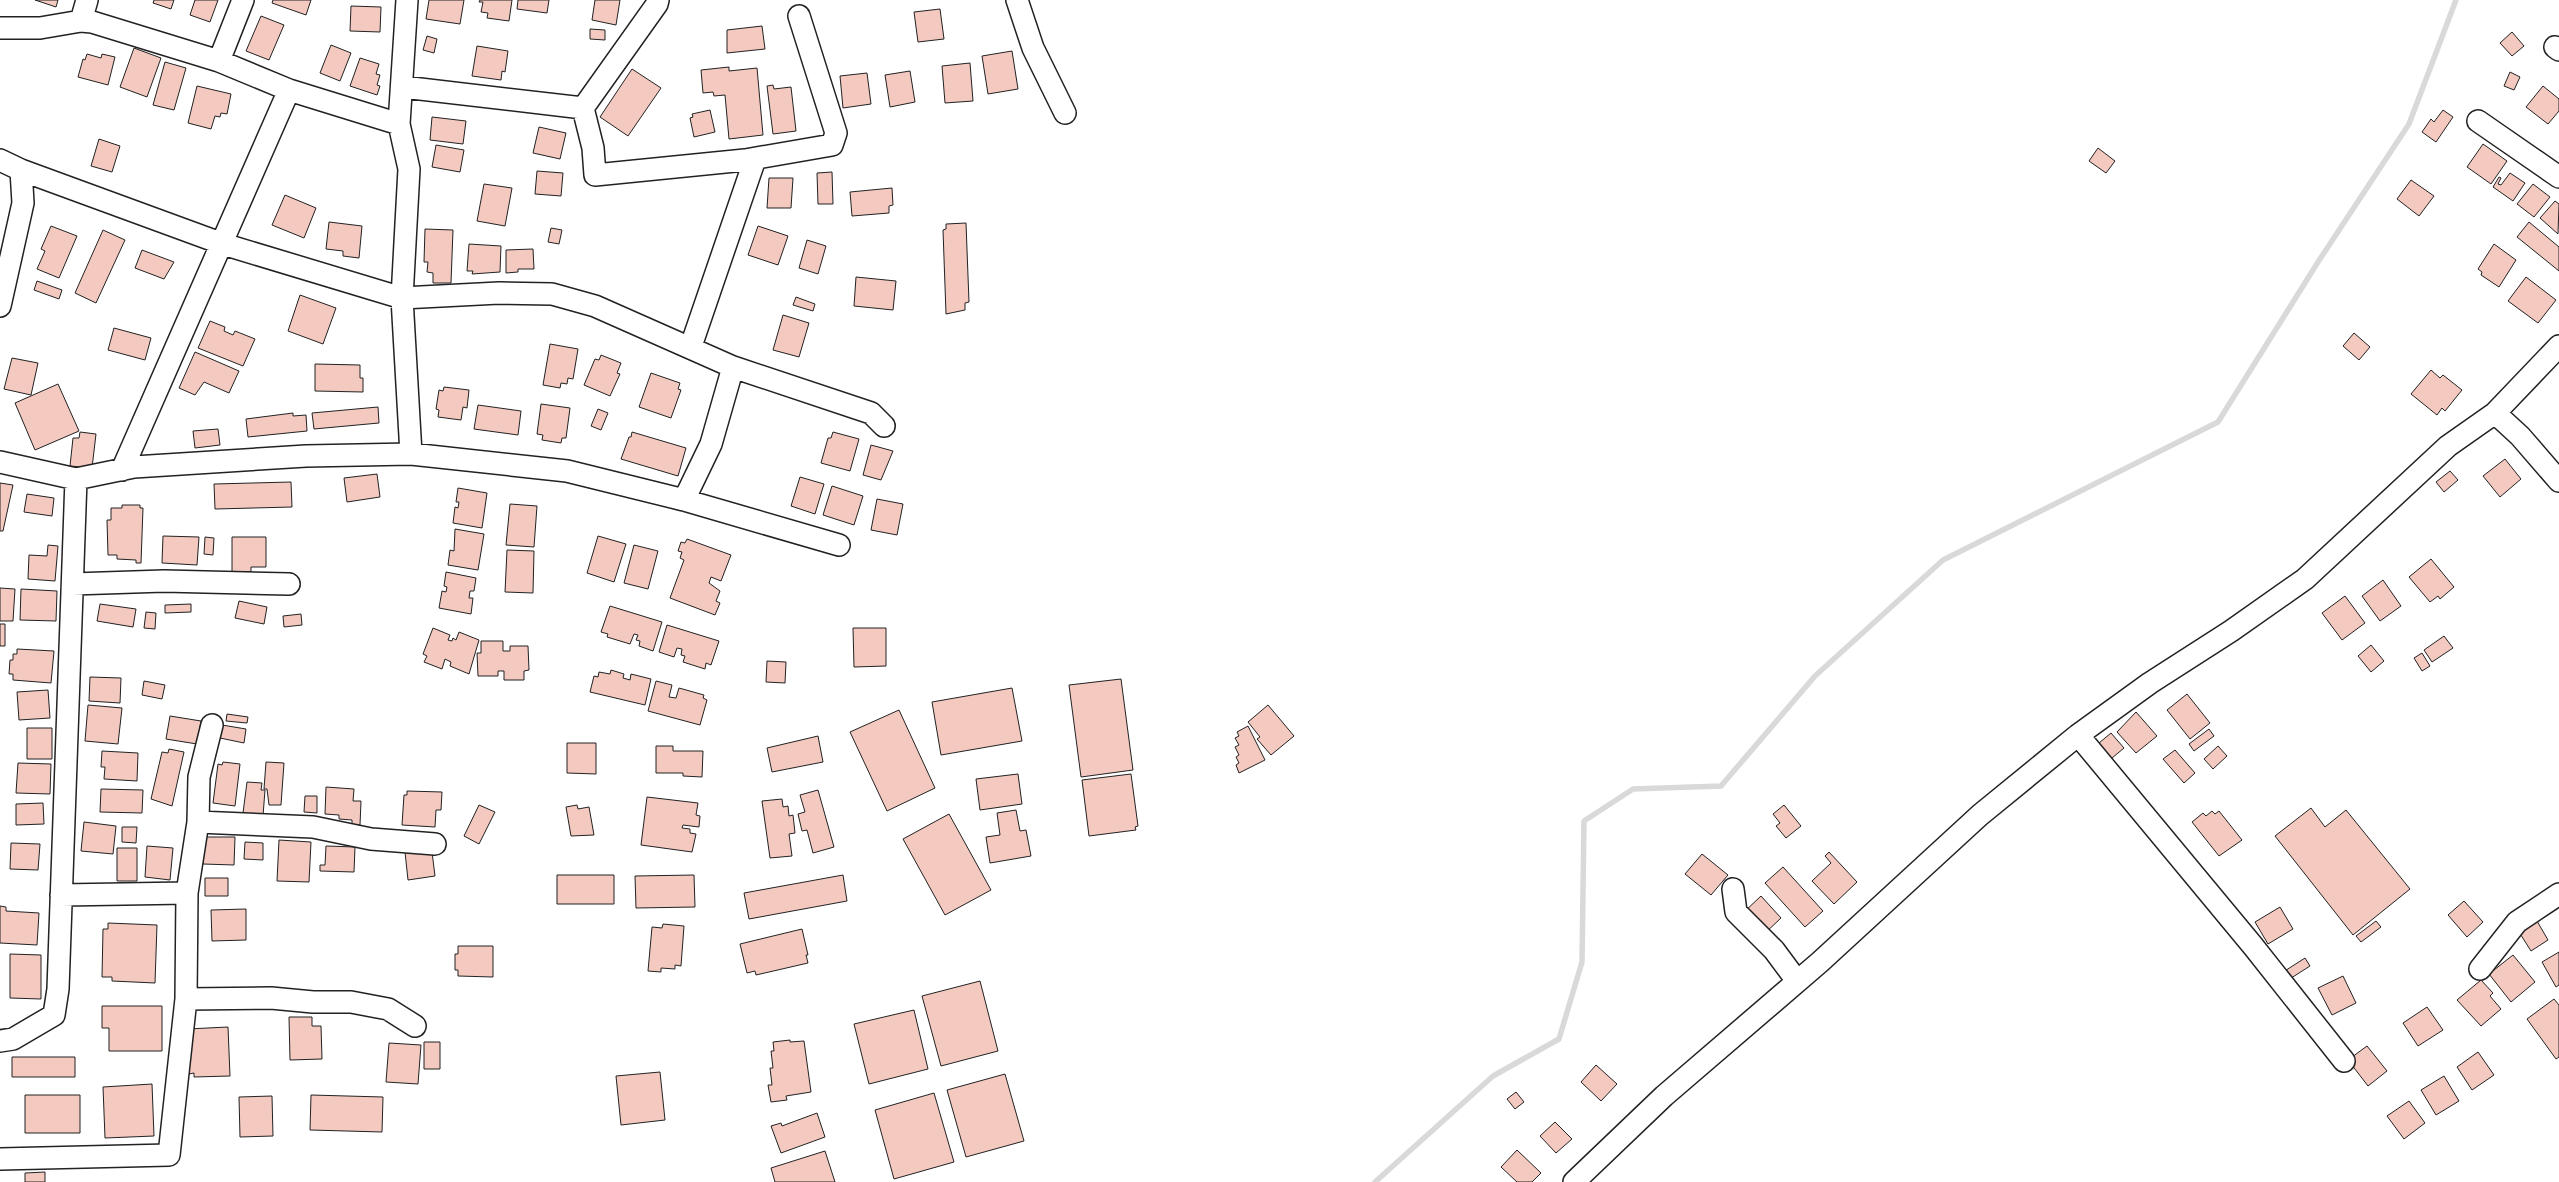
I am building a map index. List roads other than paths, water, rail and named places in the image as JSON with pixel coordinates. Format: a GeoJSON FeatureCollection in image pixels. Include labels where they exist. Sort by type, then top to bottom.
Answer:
{"type":"FeatureCollection","features":[{"type":"Feature","properties":{"kind":"street"},"geometry":{"type":"LineString","coordinates":[[81,21],[87,0]]}},
{"type":"Feature","properties":{"kind":"street"},"geometry":{"type":"LineString","coordinates":[[219,61],[243,0]]}},
{"type":"Feature","properties":{"kind":"street"},"geometry":{"type":"LineString","coordinates":[[407,0],[400,124],[409,169],[402,298],[411,454]]}},
{"type":"Feature","properties":{"kind":"street"},"geometry":{"type":"LineString","coordinates":[[658,0],[583,108],[593,148],[595,175],[755,159],[832,145],[836,133],[799,16]]}},
{"type":"Feature","properties":{"kind":"street"},"geometry":{"type":"LineString","coordinates":[[1017,0],[1034,48],[1065,113]]}},
{"type":"Feature","properties":{"kind":"street"},"geometry":{"type":"LineString","coordinates":[[0,28],[40,28],[81,21],[219,61],[289,90],[400,124]]}},
{"type":"Feature","properties":{"kind":"street"},"geometry":{"type":"LineString","coordinates":[[403,87],[583,108]]}},
{"type":"Feature","properties":{"kind":"street"},"geometry":{"type":"LineString","coordinates":[[122,470],[223,244],[289,90]]}},
{"type":"Feature","properties":{"kind":"street"},"geometry":{"type":"LineString","coordinates":[[2478,121],[2559,177]]}},
{"type":"Feature","properties":{"kind":"street"},"geometry":{"type":"LineString","coordinates":[[690,346],[755,159]]}},
{"type":"Feature","properties":{"kind":"street"},"geometry":{"type":"LineString","coordinates":[[0,160],[21,170],[223,244],[402,298],[499,293],[552,294],[595,306],[690,346],[733,367],[871,413],[884,426]]}},
{"type":"Feature","properties":{"kind":"street"},"geometry":{"type":"LineString","coordinates":[[0,306],[23,203],[21,170]]}},
{"type":"Feature","properties":{"kind":"street"},"geometry":{"type":"LineString","coordinates":[[1574,1182],[1664,1096],[1797,982],[1980,815],[2078,734],[2150,683],[2231,631],[2305,579],[2448,446],[2495,413],[2559,346]]}},
{"type":"Feature","properties":{"kind":"street"},"geometry":{"type":"LineString","coordinates":[[684,500],[711,444],[733,367]]}},
{"type":"Feature","properties":{"kind":"street"},"geometry":{"type":"LineString","coordinates":[[2495,413],[2520,436],[2559,481]]}},
{"type":"Feature","properties":{"kind":"street"},"geometry":{"type":"LineString","coordinates":[[0,462],[76,479],[122,470],[306,456],[411,454],[567,471],[684,500],[839,544]]}},
{"type":"Feature","properties":{"kind":"street"},"geometry":{"type":"LineString","coordinates":[[0,1041],[14,1039],[54,1015],[58,989],[76,479]]}},
{"type":"Feature","properties":{"kind":"street"},"geometry":{"type":"LineString","coordinates":[[73,584],[164,581],[289,584]]}},
{"type":"Feature","properties":{"kind":"street"},"geometry":{"type":"LineString","coordinates":[[0,1159],[169,1155],[186,999],[187,893],[198,822],[199,777],[212,725]]}},
{"type":"Feature","properties":{"kind":"street"},"geometry":{"type":"LineString","coordinates":[[2078,734],[2253,946],[2344,1061]]}},
{"type":"Feature","properties":{"kind":"street"},"geometry":{"type":"LineString","coordinates":[[198,822],[313,827],[370,839],[435,844]]}},
{"type":"Feature","properties":{"kind":"street"},"geometry":{"type":"LineString","coordinates":[[1733,890],[1736,912],[1774,950],[1797,982]]}},
{"type":"Feature","properties":{"kind":"street"},"geometry":{"type":"LineString","coordinates":[[61,895],[187,893]]}},
{"type":"Feature","properties":{"kind":"street"},"geometry":{"type":"LineString","coordinates":[[2480,969],[2517,922],[2556,902]]}},
{"type":"Feature","properties":{"kind":"street"},"geometry":{"type":"LineString","coordinates":[[186,999],[271,998],[313,1002],[351,1002],[388,1009],[415,1026]]}},
{"type":"Feature","properties":{"kind":"waterway"},"geometry":{"type":"LineString","coordinates":[[1375,1182],[1493,1076],[1559,1039],[1582,962],[1584,821],[1633,789],[1721,786],[1815,676],[1943,560],[2218,422],[2318,262],[2409,124],[2456,0]]}}]}
